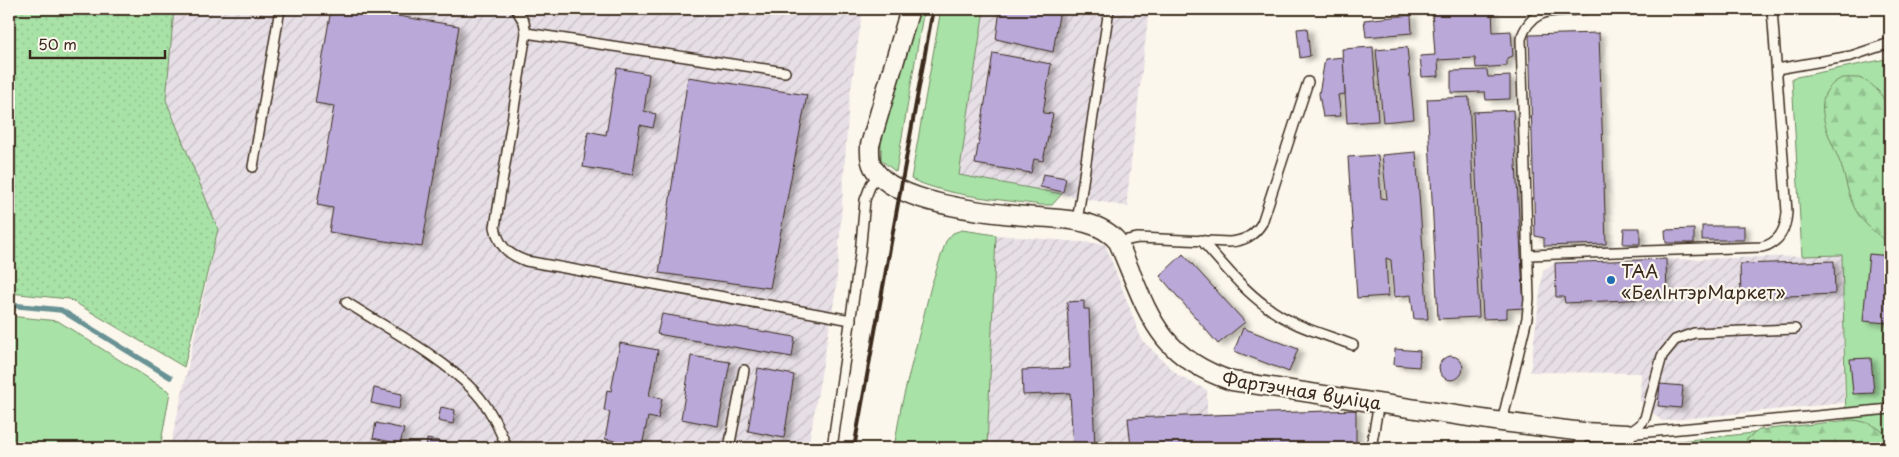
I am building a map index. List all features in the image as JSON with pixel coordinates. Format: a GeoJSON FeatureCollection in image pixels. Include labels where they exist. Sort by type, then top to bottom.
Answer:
{"type":"FeatureCollection","features":[{"type":"Feature","properties":{"kind":"street"},"geometry":{"type":"LineString","coordinates":[[879,175],[870,157],[870,145],[910,9]]}},
{"type":"Feature","properties":{"kind":"street","name":"Фартэчная вуліца"},"geometry":{"type":"LineString","coordinates":[[879,175],[900,190],[930,201],[1019,216],[1077,222],[1102,228],[1118,242],[1156,329],[1191,364],[1232,381],[1502,422],[1580,440],[1627,434]]}},
{"type":"Feature","properties":{"kind":"lane"},"geometry":{"type":"LineString","coordinates":[[253,167],[280,9]]}},
{"type":"Feature","properties":{"kind":"lane"},"geometry":{"type":"LineString","coordinates":[[516,9],[524,22],[526,33],[495,227],[498,239],[504,249],[513,256],[526,261],[851,320]]}},
{"type":"Feature","properties":{"kind":"lane"},"geometry":{"type":"LineString","coordinates":[[1077,222],[1109,9]]}},
{"type":"Feature","properties":{"kind":"lane"},"geometry":{"type":"LineString","coordinates":[[1502,422],[1527,318],[1529,255],[1521,39],[1525,28],[1532,19],[1542,13],[1585,9]]}},
{"type":"Feature","properties":{"kind":"lane"},"geometry":{"type":"LineString","coordinates":[[1529,255],[1762,247],[1776,240],[1783,231],[1787,212],[1772,9]]}},
{"type":"Feature","properties":{"kind":"lane"},"geometry":{"type":"LineString","coordinates":[[526,33],[785,72]]}},
{"type":"Feature","properties":{"kind":"lane"},"geometry":{"type":"LineString","coordinates":[[1777,69],[1851,56],[1890,43]]}},
{"type":"Feature","properties":{"kind":"lane"},"geometry":{"type":"LineString","coordinates":[[1118,242],[1138,238],[1238,242],[1252,236],[1258,230],[1308,82]]}},
{"type":"Feature","properties":{"kind":"lane"},"geometry":{"type":"LineString","coordinates":[[832,448],[851,320],[865,200],[871,184],[879,175]]}},
{"type":"Feature","properties":{"kind":"lane"},"geometry":{"type":"LineString","coordinates":[[1201,240],[1250,293],[1266,306],[1296,324],[1353,345]]}},
{"type":"Feature","properties":{"kind":"lane"},"geometry":{"type":"LineString","coordinates":[[346,302],[457,375],[476,393],[489,410],[507,448]]}},
{"type":"Feature","properties":{"kind":"lane"},"geometry":{"type":"LineString","coordinates":[[1627,434],[1640,425],[1645,418],[1662,356],[1675,340],[1694,333],[1795,329]]}},
{"type":"Feature","properties":{"kind":"lane"},"geometry":{"type":"LineString","coordinates":[[729,448],[744,370]]}},
{"type":"Feature","properties":{"kind":"lane"},"geometry":{"type":"LineString","coordinates":[[1371,448],[1379,402]]}},
{"type":"Feature","properties":{"kind":"lane"},"geometry":{"type":"LineString","coordinates":[[1627,434],[1890,409]]}},
{"type":"Feature","properties":{"kind":"shaded area"},"geometry":{"type":"Polygon","coordinates":[[[174,9],[863,9],[849,102],[836,290],[808,448],[170,448],[218,229],[166,100],[174,9]]]}},
{"type":"Feature","properties":{"kind":"shaded area"},"geometry":{"type":"Polygon","coordinates":[[[984,9],[1149,9],[1127,198],[1129,207],[959,175],[984,9]]]}},
{"type":"Feature","properties":{"kind":"shaded area"},"geometry":{"type":"Polygon","coordinates":[[[996,235],[1105,244],[1142,340],[1179,376],[1207,390],[1207,415],[1356,410],[1356,448],[987,448],[996,235]]]}},
{"type":"Feature","properties":{"kind":"shaded area","name":"ТАА «БелІнтэрМаркет»"},"geometry":{"type":"Polygon","coordinates":[[[1842,255],[1844,403],[1662,421],[1640,401],[1641,373],[1530,372],[1543,270],[1555,263],[1842,255]]]}},
{"type":"Feature","properties":{"kind":"green space"},"geometry":{"type":"Polygon","coordinates":[[[9,9],[174,9],[166,100],[218,229],[184,367],[69,299],[9,293],[9,9]]]}},
{"type":"Feature","properties":{"kind":"green space"},"geometry":{"type":"Polygon","coordinates":[[[914,9],[924,9],[896,172],[881,160],[881,136],[914,9]]]}},
{"type":"Feature","properties":{"kind":"green space"},"geometry":{"type":"Polygon","coordinates":[[[941,9],[984,9],[959,175],[1062,194],[1052,205],[958,194],[911,179],[941,9]]]}},
{"type":"Feature","properties":{"kind":"green space"},"geometry":{"type":"Polygon","coordinates":[[[1886,59],[1890,73],[1890,448],[1614,448],[1846,423],[1842,255],[1802,256],[1792,78],[1886,59]]]}},
{"type":"Feature","properties":{"kind":"green space"},"geometry":{"type":"Polygon","coordinates":[[[1842,78],[1859,78],[1871,84],[1879,92],[1890,115],[1890,243],[1871,229],[1855,209],[1824,120],[1824,97],[1830,87],[1842,78]]]}},
{"type":"Feature","properties":{"kind":"green space"},"geometry":{"type":"Polygon","coordinates":[[[962,230],[996,235],[987,448],[894,448],[901,407],[931,286],[946,241],[953,233],[962,230]]]}},
{"type":"Feature","properties":{"kind":"green space"},"geometry":{"type":"Polygon","coordinates":[[[9,316],[58,321],[170,392],[160,448],[9,448],[9,316]]]}},
{"type":"Feature","properties":{"kind":"green space"},"geometry":{"type":"Polygon","coordinates":[[[1850,420],[1870,424],[1882,431],[1889,441],[1890,448],[1745,448],[1747,439],[1759,430],[1850,420]]]}},
{"type":"Feature","properties":{"kind":"building"},"geometry":{"type":"Polygon","coordinates":[[[331,9],[368,9],[367,11],[459,26],[422,247],[329,232],[333,208],[317,205],[334,106],[315,103],[331,9]]]}},
{"type":"Feature","properties":{"kind":"building"},"geometry":{"type":"Polygon","coordinates":[[[1000,9],[1060,9],[1053,52],[996,39],[1000,9]]]}},
{"type":"Feature","properties":{"kind":"building"},"geometry":{"type":"Polygon","coordinates":[[[1492,9],[1493,32],[1511,31],[1513,56],[1507,58],[1507,66],[1476,68],[1475,58],[1438,60],[1439,76],[1422,77],[1420,56],[1435,55],[1432,11],[1492,9]]]}},
{"type":"Feature","properties":{"kind":"building"},"geometry":{"type":"Polygon","coordinates":[[[1411,15],[1412,33],[1366,37],[1364,20],[1411,15]]]}},
{"type":"Feature","properties":{"kind":"building"},"geometry":{"type":"Polygon","coordinates":[[[1307,28],[1310,56],[1300,58],[1297,29],[1307,28]]]}},
{"type":"Feature","properties":{"kind":"building"},"geometry":{"type":"Polygon","coordinates":[[[1599,33],[1606,244],[1544,246],[1544,238],[1535,236],[1529,35],[1599,33]]]}},
{"type":"Feature","properties":{"kind":"building"},"geometry":{"type":"Polygon","coordinates":[[[1373,47],[1378,121],[1347,123],[1342,49],[1373,47]]]}},
{"type":"Feature","properties":{"kind":"building"},"geometry":{"type":"Polygon","coordinates":[[[1407,47],[1414,119],[1383,122],[1376,50],[1407,47]]]}},
{"type":"Feature","properties":{"kind":"building"},"geometry":{"type":"Polygon","coordinates":[[[993,53],[1051,64],[1043,113],[1053,114],[1043,161],[1034,159],[1031,173],[975,164],[993,53]]]}},
{"type":"Feature","properties":{"kind":"building"},"geometry":{"type":"Polygon","coordinates":[[[1343,57],[1345,94],[1338,95],[1341,116],[1323,117],[1319,94],[1325,59],[1343,57]]]}},
{"type":"Feature","properties":{"kind":"building"},"geometry":{"type":"Polygon","coordinates":[[[617,68],[649,74],[644,111],[656,114],[653,128],[640,125],[633,175],[583,167],[588,131],[606,135],[617,68]]]}},
{"type":"Feature","properties":{"kind":"building"},"geometry":{"type":"Polygon","coordinates":[[[1487,70],[1488,77],[1510,76],[1510,99],[1486,100],[1485,92],[1451,93],[1451,71],[1487,70]]]}},
{"type":"Feature","properties":{"kind":"building"},"geometry":{"type":"Polygon","coordinates":[[[688,77],[807,95],[770,288],[659,273],[688,77]]]}},
{"type":"Feature","properties":{"kind":"building"},"geometry":{"type":"Polygon","coordinates":[[[1469,97],[1479,317],[1438,319],[1427,99],[1469,97]]]}},
{"type":"Feature","properties":{"kind":"building"},"geometry":{"type":"Polygon","coordinates":[[[1513,110],[1524,308],[1507,309],[1507,318],[1483,319],[1473,112],[1513,110]]]}},
{"type":"Feature","properties":{"kind":"building"},"geometry":{"type":"Polygon","coordinates":[[[1416,152],[1428,319],[1414,319],[1411,295],[1394,297],[1391,260],[1386,258],[1388,296],[1357,298],[1348,157],[1378,155],[1381,198],[1387,199],[1382,155],[1416,152]]]}},
{"type":"Feature","properties":{"kind":"building"},"geometry":{"type":"Polygon","coordinates":[[[1043,174],[1066,178],[1063,192],[1040,187],[1043,174]]]}},
{"type":"Feature","properties":{"kind":"building"},"geometry":{"type":"Polygon","coordinates":[[[1702,226],[1744,226],[1744,240],[1702,240],[1702,226]]]}},
{"type":"Feature","properties":{"kind":"building"},"geometry":{"type":"Polygon","coordinates":[[[1624,228],[1640,228],[1640,244],[1623,244],[1624,228]]]}},
{"type":"Feature","properties":{"kind":"building"},"geometry":{"type":"Polygon","coordinates":[[[1694,229],[1694,243],[1666,243],[1665,230],[1694,229]]]}},
{"type":"Feature","properties":{"kind":"building"},"geometry":{"type":"Polygon","coordinates":[[[1183,254],[1245,322],[1218,344],[1160,276],[1183,254]]]}},
{"type":"Feature","properties":{"kind":"building"},"geometry":{"type":"Polygon","coordinates":[[[1869,254],[1890,256],[1890,356],[1885,355],[1888,323],[1863,321],[1869,254]]]}},
{"type":"Feature","properties":{"kind":"building","name":"ТАА «БелІнтэрМаркет»"},"geometry":{"type":"Polygon","coordinates":[[[1666,259],[1667,298],[1565,303],[1564,297],[1556,297],[1555,263],[1666,259]]]}},
{"type":"Feature","properties":{"kind":"building"},"geometry":{"type":"Polygon","coordinates":[[[1834,261],[1835,294],[1741,298],[1740,264],[1834,261]]]}},
{"type":"Feature","properties":{"kind":"building"},"geometry":{"type":"Polygon","coordinates":[[[1084,301],[1084,309],[1089,309],[1095,448],[1073,448],[1070,393],[1023,395],[1022,370],[1070,368],[1067,302],[1084,301]]]}},
{"type":"Feature","properties":{"kind":"building"},"geometry":{"type":"Polygon","coordinates":[[[662,314],[795,337],[792,357],[657,334],[662,314]]]}},
{"type":"Feature","properties":{"kind":"building"},"geometry":{"type":"Polygon","coordinates":[[[1243,328],[1298,349],[1289,372],[1234,351],[1243,328]]]}},
{"type":"Feature","properties":{"kind":"building"},"geometry":{"type":"Polygon","coordinates":[[[620,343],[658,350],[649,396],[662,398],[658,419],[648,417],[642,446],[605,439],[610,412],[604,411],[607,390],[611,391],[620,343]]]}},
{"type":"Feature","properties":{"kind":"building"},"geometry":{"type":"Polygon","coordinates":[[[1395,349],[1420,351],[1419,367],[1394,365],[1395,349]]]}},
{"type":"Feature","properties":{"kind":"building"},"geometry":{"type":"Polygon","coordinates":[[[691,356],[730,362],[718,426],[681,419],[691,356]]]}},
{"type":"Feature","properties":{"kind":"building"},"geometry":{"type":"Polygon","coordinates":[[[1451,356],[1456,357],[1462,363],[1462,373],[1456,379],[1451,380],[1446,379],[1440,373],[1439,368],[1440,363],[1446,357],[1451,356]]]}},
{"type":"Feature","properties":{"kind":"building"},"geometry":{"type":"Polygon","coordinates":[[[1871,358],[1874,393],[1853,394],[1850,359],[1871,358]]]}},
{"type":"Feature","properties":{"kind":"building"},"geometry":{"type":"Polygon","coordinates":[[[758,368],[794,375],[784,438],[748,431],[758,368]]]}},
{"type":"Feature","properties":{"kind":"building"},"geometry":{"type":"Polygon","coordinates":[[[1660,384],[1683,386],[1681,408],[1658,406],[1660,384]]]}},
{"type":"Feature","properties":{"kind":"building"},"geometry":{"type":"Polygon","coordinates":[[[374,388],[402,394],[399,409],[371,403],[374,388]]]}},
{"type":"Feature","properties":{"kind":"building"},"geometry":{"type":"Polygon","coordinates":[[[441,407],[455,410],[453,424],[438,421],[441,407]]]}},
{"type":"Feature","properties":{"kind":"building"},"geometry":{"type":"Polygon","coordinates":[[[1356,410],[1356,445],[1131,448],[1128,418],[1356,410]]]}},
{"type":"Feature","properties":{"kind":"building"},"geometry":{"type":"Polygon","coordinates":[[[376,423],[404,429],[400,444],[373,438],[376,423]]]}},
{"type":"Feature","properties":{"kind":"building"},"geometry":{"type":"Polygon","coordinates":[[[427,439],[475,448],[426,448],[427,439]]]}},
{"type":"Feature","properties":{"kind":"waterway"},"geometry":{"type":"LineString","coordinates":[[9,305],[61,310],[170,377]]}},
{"type":"Feature","properties":{"kind":"railway"},"geometry":{"type":"LineString","coordinates":[[854,448],[933,9]]}},
{"type":"Feature","properties":{"kind":"place","name":"ТАА «БелІнтэрМаркет»"},"geometry":{"type":"Point","coordinates":[1611,280]}}]}
